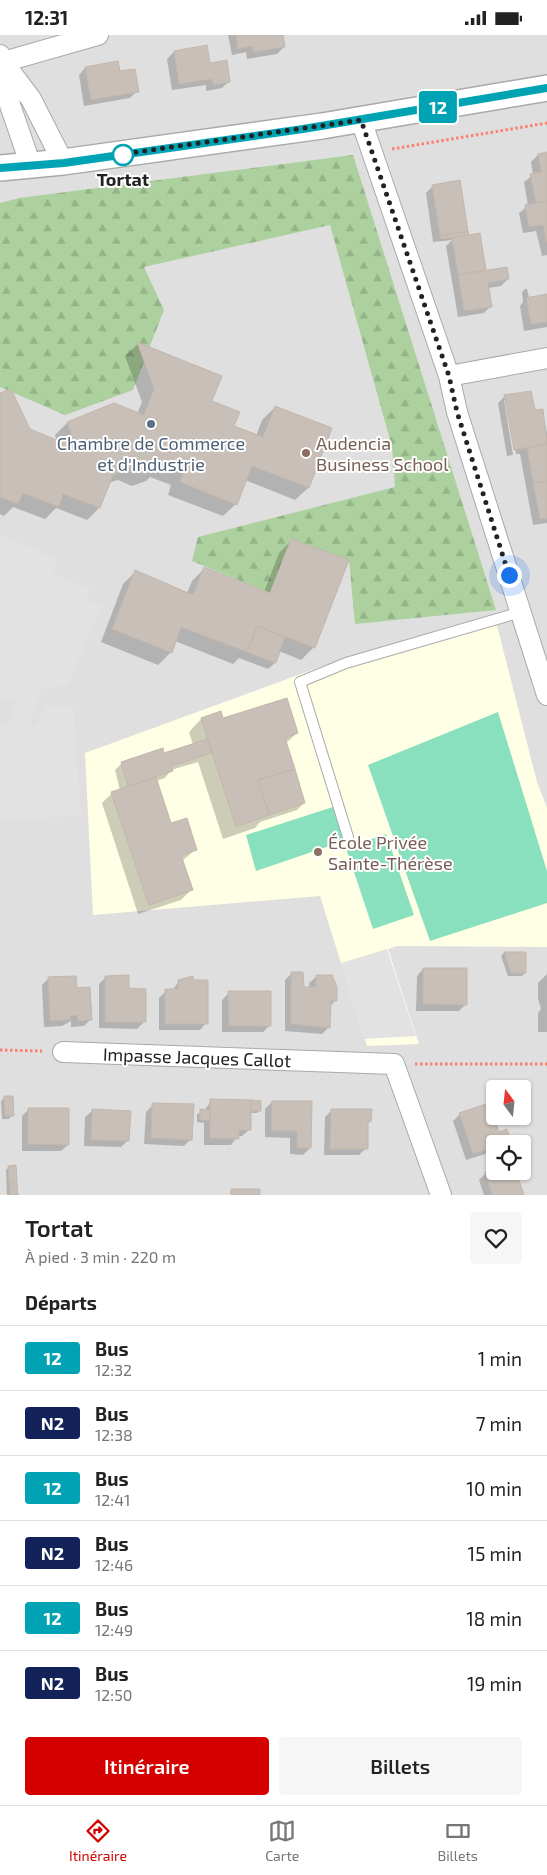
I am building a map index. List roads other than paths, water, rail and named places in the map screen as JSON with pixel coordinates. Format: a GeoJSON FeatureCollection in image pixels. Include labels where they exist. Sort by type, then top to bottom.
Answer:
{"type":"FeatureCollection","features":[{"type":"Feature","properties":{"kind":"street"},"geometry":{"type":"LineString","coordinates":[[1,59],[98,35]]}},
{"type":"Feature","properties":{"kind":"street"},"geometry":{"type":"LineString","coordinates":[[1,59],[32,99],[64,163]]}},
{"type":"Feature","properties":{"kind":"street"},"geometry":{"type":"LineString","coordinates":[[1,59],[10,105],[12,169],[361,120],[547,88]]}},
{"type":"Feature","properties":{"kind":"street"},"geometry":{"type":"LineString","coordinates":[[361,120],[449,376],[457,412],[547,695]]}},
{"type":"Feature","properties":{"kind":"street"},"geometry":{"type":"LineString","coordinates":[[449,376],[547,359]]}},
{"type":"Feature","properties":{"kind":"street","name":"Impasse Jacques Callot"},"geometry":{"type":"LineString","coordinates":[[63,1052],[394,1065],[441,1195]]}},
{"type":"Feature","properties":{"kind":"lane"},"geometry":{"type":"LineString","coordinates":[[348,837],[300,682],[346,663],[520,612]]}},
{"type":"Feature","properties":{"kind":"place","name":"Tortat"},"geometry":{"type":"Point","coordinates":[123,155]}},
{"type":"Feature","properties":{"kind":"place","name":"Chambre de Commerce et d'Industrie"},"geometry":{"type":"Point","coordinates":[151,424]}},
{"type":"Feature","properties":{"kind":"place","name":"Audencia Business School"},"geometry":{"type":"Point","coordinates":[306,453]}},
{"type":"Feature","properties":{"kind":"place","name":"École Privée Sainte-Thérèse"},"geometry":{"type":"Point","coordinates":[318,852]}}]}
